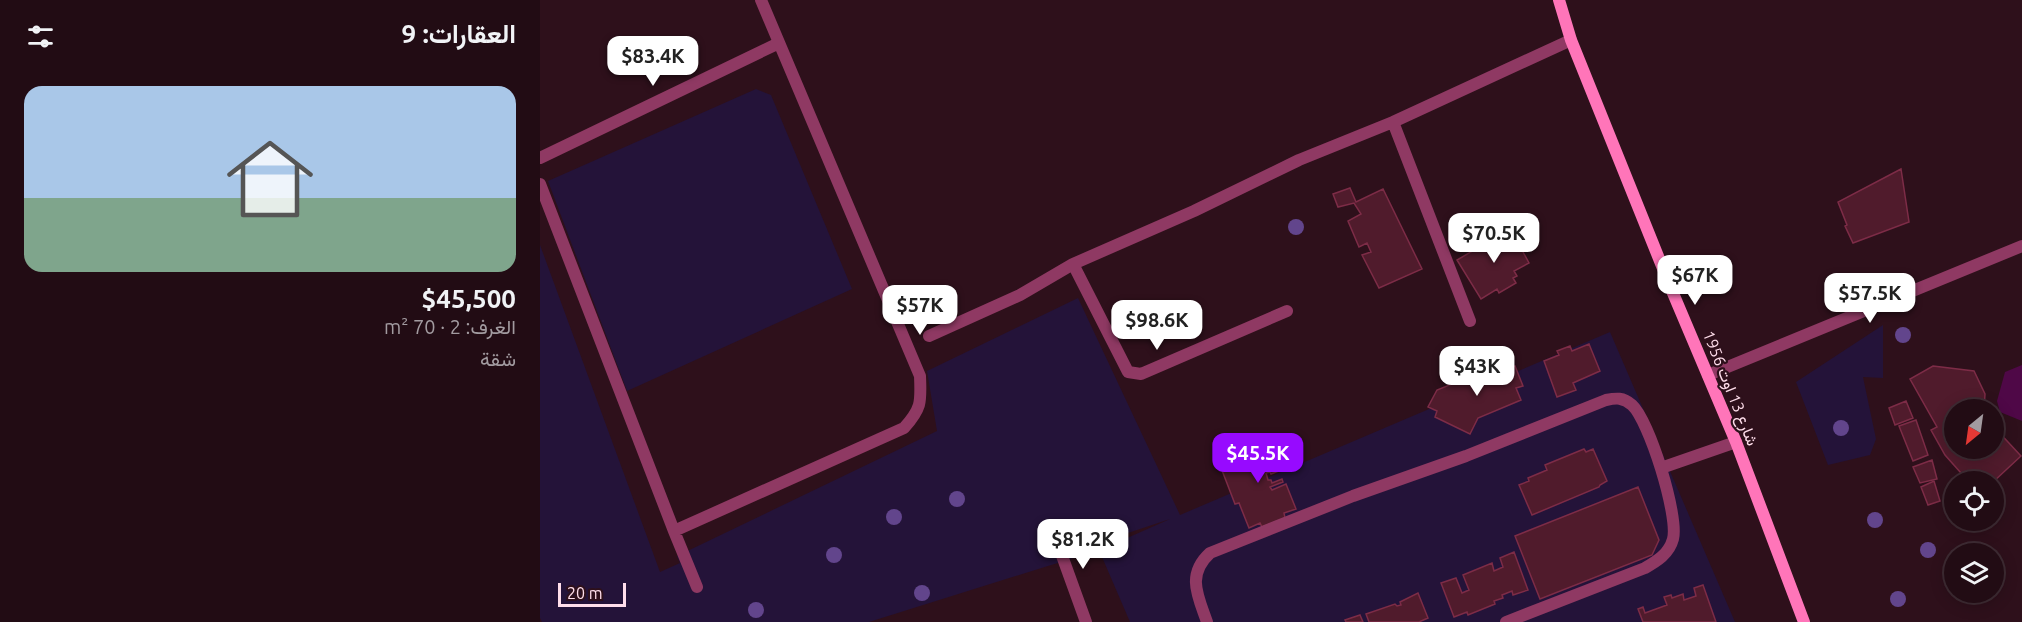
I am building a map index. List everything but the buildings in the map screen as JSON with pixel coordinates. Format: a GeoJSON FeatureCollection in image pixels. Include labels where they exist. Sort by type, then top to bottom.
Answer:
{"type":"FeatureCollection","features":[{"type":"Feature","properties":{"kind":"street"},"geometry":{"type":"LineString","coordinates":[[674,531],[904,428],[921,405],[920,376],[761,0]]}},
{"type":"Feature","properties":{"kind":"street","name":"شارع 13 اوت 1956"},"geometry":{"type":"LineString","coordinates":[[1560,0],[1571,40],[1736,442],[1803,622]]}},
{"type":"Feature","properties":{"kind":"street"},"geometry":{"type":"LineString","coordinates":[[929,336],[1020,296],[1073,264],[1194,211],[1299,160],[1393,122],[1571,40]]}},
{"type":"Feature","properties":{"kind":"street"},"geometry":{"type":"LineString","coordinates":[[540,158],[779,43]]}},
{"type":"Feature","properties":{"kind":"street"},"geometry":{"type":"LineString","coordinates":[[1393,122],[1470,321]]}},
{"type":"Feature","properties":{"kind":"street"},"geometry":{"type":"LineString","coordinates":[[540,184],[697,587]]}},
{"type":"Feature","properties":{"kind":"street"},"geometry":{"type":"LineString","coordinates":[[1708,375],[2022,246]]}},
{"type":"Feature","properties":{"kind":"street"},"geometry":{"type":"LineString","coordinates":[[1073,264],[1128,372],[1141,374],[1287,311]]}},
{"type":"Feature","properties":{"kind":"street"},"geometry":{"type":"LineString","coordinates":[[1207,622],[1195,583],[1198,568],[1210,553],[1606,400],[1625,399],[1634,406],[1644,420],[1661,468],[1673,515],[1674,539],[1665,555],[1645,568],[1506,622]]}},
{"type":"Feature","properties":{"kind":"street"},"geometry":{"type":"LineString","coordinates":[[1661,468],[1736,442]]}},
{"type":"Feature","properties":{"kind":"street"},"geometry":{"type":"LineString","coordinates":[[1052,528],[1086,622]]}},
{"type":"Feature","properties":{"kind":"shaded area"},"geometry":{"type":"Polygon","coordinates":[[[756,89],[771,95],[852,289],[627,391],[548,181],[756,89]]]}},
{"type":"Feature","properties":{"kind":"shaded area"},"geometry":{"type":"Polygon","coordinates":[[[540,245],[660,572],[680,563],[677,556],[937,431],[927,371],[1078,298],[1180,515],[1610,332],[1735,622],[1130,622],[1099,550],[869,622],[542,622],[540,618],[540,245]],[[1170,519],[1095,544],[1100,550],[1170,519]]]}},
{"type":"Feature","properties":{"kind":"shaded area"},"geometry":{"type":"Polygon","coordinates":[[[1883,325],[1883,378],[1863,377],[1876,439],[1870,455],[1828,465],[1796,382],[1883,325]]]}},
{"type":"Feature","properties":{"kind":"shaded area"},"geometry":{"type":"Polygon","coordinates":[[[2022,365],[2022,421],[2004,414],[2004,399],[1998,399],[2005,372],[2022,365]]]}}]}
